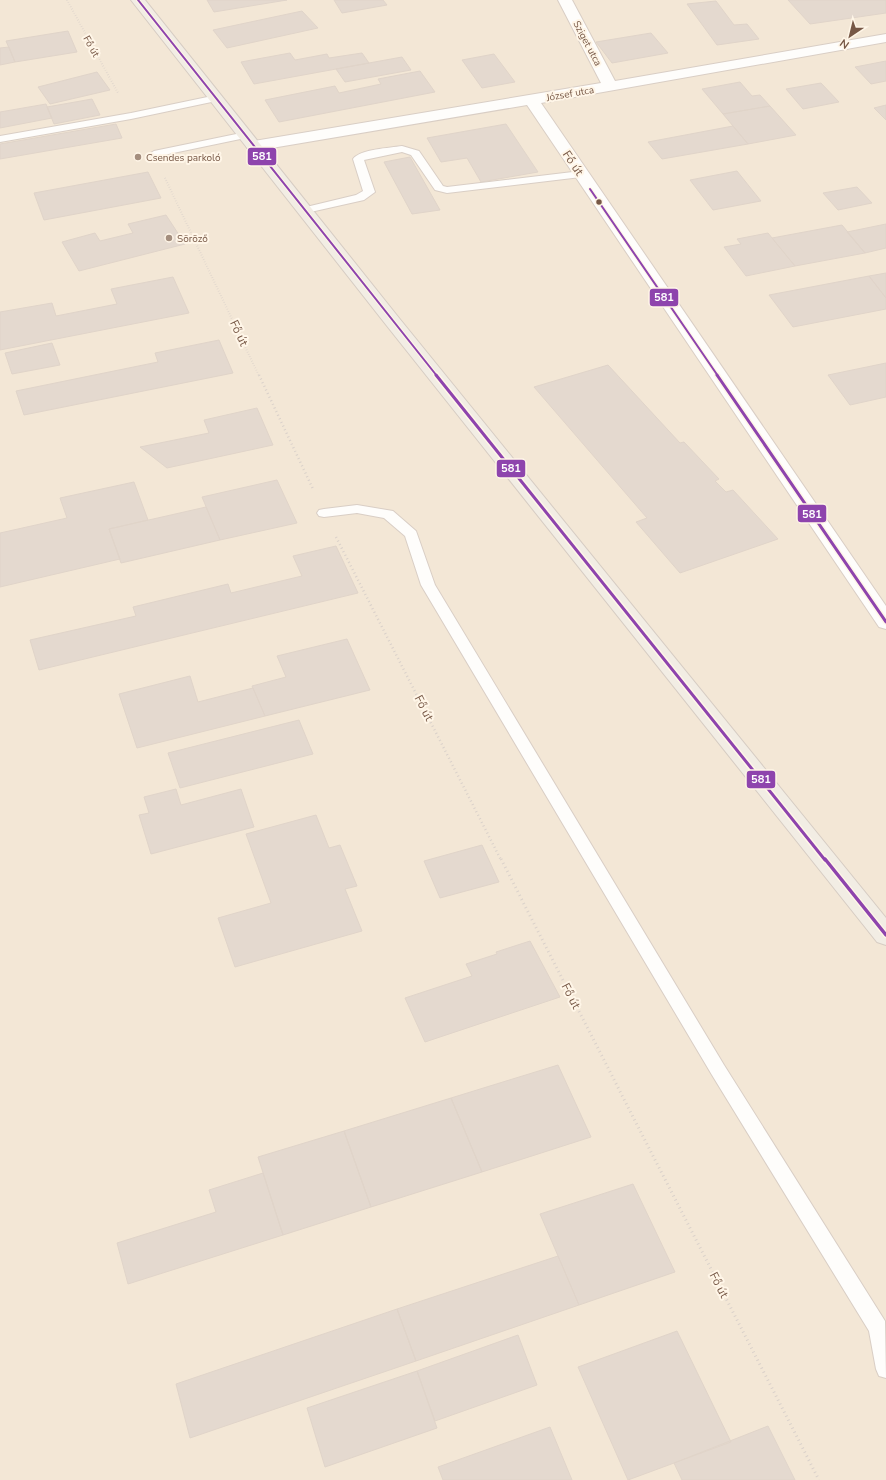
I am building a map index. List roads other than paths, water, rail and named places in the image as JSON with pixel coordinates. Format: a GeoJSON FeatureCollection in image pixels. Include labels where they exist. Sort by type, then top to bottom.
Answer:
{"type":"FeatureCollection","features":[{"type":"Feature","properties":{"kind":"main road"},"geometry":{"type":"LineString","coordinates":[[138,0],[306,210],[393,322],[886,934]]}},
{"type":"Feature","properties":{"kind":"street","name":"Sziget utca"},"geometry":{"type":"LineString","coordinates":[[565,0],[610,86]]}},
{"type":"Feature","properties":{"kind":"street","name":"József utca"},"geometry":{"type":"LineString","coordinates":[[250,141],[531,100],[886,38]]}},
{"type":"Feature","properties":{"kind":"street","name":"Fő út"},"geometry":{"type":"LineString","coordinates":[[531,100],[886,622]]}},
{"type":"Feature","properties":{"kind":"lane"},"geometry":{"type":"LineString","coordinates":[[0,139],[131,116],[217,98]]}},
{"type":"Feature","properties":{"kind":"lane"},"geometry":{"type":"LineString","coordinates":[[154,154],[250,141]]}},
{"type":"Feature","properties":{"kind":"lane"},"geometry":{"type":"LineString","coordinates":[[306,210],[360,198],[369,192],[358,159],[362,156],[402,149],[415,152],[439,188],[447,190],[581,174]]}},
{"type":"Feature","properties":{"kind":"lane"},"geometry":{"type":"LineString","coordinates":[[324,513],[357,509],[388,514],[411,534],[428,585],[718,1070],[878,1328],[886,1369]]}},
{"type":"Feature","properties":{"kind":"place","name":"Csendes parkoló"},"geometry":{"type":"Point","coordinates":[138,157]}},
{"type":"Feature","properties":{"kind":"place","name":"Söröző"},"geometry":{"type":"Point","coordinates":[169,238]}}]}
